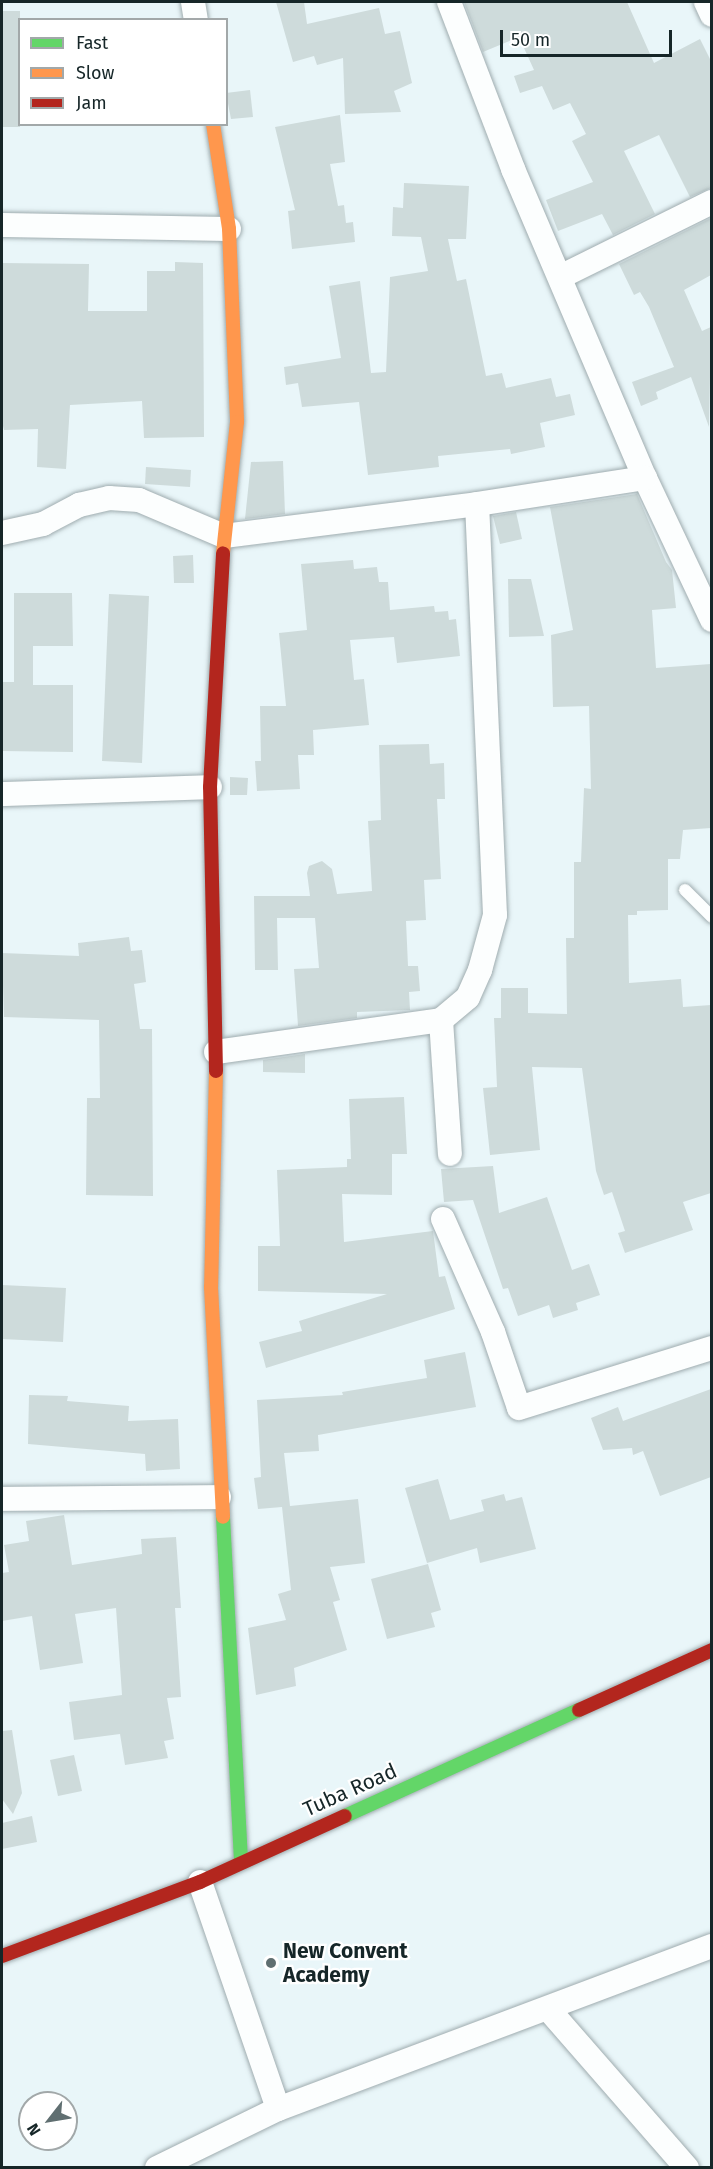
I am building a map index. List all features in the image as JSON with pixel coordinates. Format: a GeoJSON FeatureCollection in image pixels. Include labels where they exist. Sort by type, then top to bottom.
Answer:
{"type":"FeatureCollection","features":[{"type":"Feature","properties":{"kind":"street"},"geometry":{"type":"LineString","coordinates":[[193,2],[196,18]]}},
{"type":"Feature","properties":{"kind":"street"},"geometry":{"type":"LineString","coordinates":[[449,2],[513,169],[645,478],[711,620]]}},
{"type":"Feature","properties":{"kind":"street"},"geometry":{"type":"LineString","coordinates":[[706,2],[711,15]]}},
{"type":"Feature","properties":{"kind":"street"},"geometry":{"type":"LineString","coordinates":[[213,126],[229,229],[237,422],[224,536],[210,787],[216,1052],[211,1287],[219,1497],[241,1862]]}},
{"type":"Feature","properties":{"kind":"street"},"geometry":{"type":"LineString","coordinates":[[560,276],[711,202]]}},
{"type":"Feature","properties":{"kind":"street"},"geometry":{"type":"LineString","coordinates":[[2,225],[229,229]]}},
{"type":"Feature","properties":{"kind":"street"},"geometry":{"type":"LineString","coordinates":[[2,533],[43,524],[80,505],[109,498],[139,500],[224,536],[477,504],[645,478]]}},
{"type":"Feature","properties":{"kind":"street"},"geometry":{"type":"LineString","coordinates":[[216,1052],[441,1020],[468,997],[480,970],[495,915],[477,504]]}},
{"type":"Feature","properties":{"kind":"street"},"geometry":{"type":"LineString","coordinates":[[2,794],[210,787]]}},
{"type":"Feature","properties":{"kind":"street"},"geometry":{"type":"LineString","coordinates":[[441,1020],[450,1154]]}},
{"type":"Feature","properties":{"kind":"street"},"geometry":{"type":"LineString","coordinates":[[443,1219],[493,1332],[519,1408],[711,1348]]}},
{"type":"Feature","properties":{"kind":"street"},"geometry":{"type":"LineString","coordinates":[[2,1499],[219,1497]]}},
{"type":"Feature","properties":{"kind":"street","name":"Tuba Road"},"geometry":{"type":"LineString","coordinates":[[2,1956],[200,1882],[711,1650]]}},
{"type":"Feature","properties":{"kind":"street"},"geometry":{"type":"LineString","coordinates":[[200,1882],[278,2109]]}},
{"type":"Feature","properties":{"kind":"street"},"geometry":{"type":"LineString","coordinates":[[157,2168],[278,2109],[549,2010],[711,1946]]}},
{"type":"Feature","properties":{"kind":"street"},"geometry":{"type":"LineString","coordinates":[[549,2010],[681,2166]]}},
{"type":"Feature","properties":{"kind":"lane"},"geometry":{"type":"LineString","coordinates":[[685,890],[711,917]]}},
{"type":"Feature","properties":{"kind":"building"},"geometry":{"type":"Polygon","coordinates":[[[276,2],[304,2],[307,24],[379,8],[385,34],[400,31],[412,83],[394,91],[401,112],[345,114],[343,58],[317,65],[314,56],[293,62],[276,2]]]}},
{"type":"Feature","properties":{"kind":"building"},"geometry":{"type":"Polygon","coordinates":[[[464,2],[627,2],[654,63],[700,39],[711,61],[711,188],[690,197],[659,135],[624,151],[655,214],[613,235],[602,214],[558,231],[546,200],[593,182],[572,141],[586,134],[570,103],[553,110],[542,86],[520,93],[514,76],[534,70],[519,37],[483,52],[464,2]]]}},
{"type":"Feature","properties":{"kind":"building"},"geometry":{"type":"Polygon","coordinates":[[[2,11],[20,11],[20,18],[18,18],[18,126],[20,127],[3,127],[2,11]]]}},
{"type":"Feature","properties":{"kind":"building"},"geometry":{"type":"Polygon","coordinates":[[[250,90],[253,117],[231,119],[228,93],[250,90]]]}},
{"type":"Feature","properties":{"kind":"building"},"geometry":{"type":"Polygon","coordinates":[[[340,115],[345,162],[330,164],[338,206],[344,205],[346,223],[353,222],[355,242],[292,249],[288,211],[295,210],[275,127],[340,115]]]}},
{"type":"Feature","properties":{"kind":"building"},"geometry":{"type":"Polygon","coordinates":[[[404,183],[469,186],[466,239],[448,239],[457,281],[466,279],[486,376],[502,373],[506,388],[551,378],[556,397],[570,394],[575,415],[540,423],[545,447],[511,454],[510,449],[438,456],[439,467],[368,475],[359,402],[302,407],[298,383],[286,385],[284,367],[341,358],[329,286],[360,281],[371,373],[386,372],[390,277],[428,271],[421,237],[392,236],[393,207],[403,208],[404,183]]]}},
{"type":"Feature","properties":{"kind":"building"},"geometry":{"type":"Polygon","coordinates":[[[711,218],[711,275],[684,290],[702,331],[711,327],[709,427],[691,377],[656,392],[658,399],[641,406],[632,382],[674,367],[649,307],[640,292],[634,295],[619,264],[711,218]]]}},
{"type":"Feature","properties":{"kind":"building"},"geometry":{"type":"Polygon","coordinates":[[[175,262],[203,263],[204,437],[144,438],[142,401],[70,405],[66,469],[37,467],[38,429],[4,430],[2,422],[2,263],[89,264],[88,311],[147,311],[147,271],[175,271],[175,262]]]}},
{"type":"Feature","properties":{"kind":"building"},"geometry":{"type":"Polygon","coordinates":[[[283,461],[285,514],[245,519],[251,462],[283,461]]]}},
{"type":"Feature","properties":{"kind":"building"},"geometry":{"type":"Polygon","coordinates":[[[146,467],[191,470],[190,487],[145,484],[146,467]]]}},
{"type":"Feature","properties":{"kind":"building"},"geometry":{"type":"Polygon","coordinates":[[[637,494],[666,562],[672,570],[676,608],[652,610],[656,668],[711,664],[711,828],[683,830],[680,859],[668,859],[668,910],[637,911],[637,915],[628,915],[629,983],[681,979],[683,1007],[711,1005],[711,1193],[683,1202],[693,1230],[625,1253],[618,1233],[625,1231],[612,1192],[604,1195],[596,1171],[582,1068],[532,1067],[540,1150],[490,1155],[483,1088],[497,1087],[494,1018],[501,1018],[501,988],[528,988],[528,1013],[567,1014],[566,938],[574,938],[574,862],[581,862],[584,788],[591,789],[589,706],[553,707],[551,635],[573,630],[550,507],[637,494]]]}},
{"type":"Feature","properties":{"kind":"building"},"geometry":{"type":"Polygon","coordinates":[[[516,512],[522,539],[500,544],[493,516],[516,512]]]}},
{"type":"Feature","properties":{"kind":"building"},"geometry":{"type":"Polygon","coordinates":[[[193,555],[194,583],[174,583],[173,556],[193,555]]]}},
{"type":"Feature","properties":{"kind":"building"},"geometry":{"type":"Polygon","coordinates":[[[353,560],[354,569],[377,567],[379,582],[388,582],[390,610],[434,606],[435,612],[448,611],[449,620],[456,619],[460,656],[397,663],[394,637],[350,640],[354,680],[364,679],[369,725],[313,730],[314,755],[298,755],[300,789],[257,791],[255,761],[261,761],[260,706],[286,706],[279,633],[307,630],[301,564],[353,560]]]}},
{"type":"Feature","properties":{"kind":"building"},"geometry":{"type":"Polygon","coordinates":[[[508,579],[531,579],[544,636],[509,637],[508,579]]]}},
{"type":"Feature","properties":{"kind":"building"},"geometry":{"type":"Polygon","coordinates":[[[14,593],[72,593],[73,646],[33,646],[33,685],[73,685],[73,752],[2,751],[2,682],[14,682],[14,593]]]}},
{"type":"Feature","properties":{"kind":"building"},"geometry":{"type":"Polygon","coordinates":[[[109,594],[149,596],[142,763],[102,761],[109,594]]]}},
{"type":"Feature","properties":{"kind":"building"},"geometry":{"type":"Polygon","coordinates":[[[429,744],[430,764],[444,763],[445,799],[437,799],[441,879],[424,880],[426,920],[406,921],[408,966],[418,966],[420,991],[409,992],[410,1010],[357,1012],[357,1018],[298,1026],[294,969],[319,968],[315,918],[277,918],[278,970],[255,970],[254,896],[310,896],[307,873],[309,866],[322,861],[332,869],[337,894],[372,891],[368,821],[381,820],[379,745],[429,744]]]}},
{"type":"Feature","properties":{"kind":"building"},"geometry":{"type":"Polygon","coordinates":[[[230,777],[248,778],[247,795],[230,795],[230,777]]]}},
{"type":"Feature","properties":{"kind":"building"},"geometry":{"type":"Polygon","coordinates":[[[129,937],[131,951],[142,950],[146,982],[134,984],[140,1029],[152,1029],[153,1196],[86,1195],[87,1098],[100,1098],[99,1020],[4,1017],[2,953],[79,956],[78,943],[129,937]]]}},
{"type":"Feature","properties":{"kind":"building"},"geometry":{"type":"Polygon","coordinates":[[[305,1054],[305,1073],[263,1072],[263,1060],[305,1054]]]}},
{"type":"Feature","properties":{"kind":"building"},"geometry":{"type":"Polygon","coordinates":[[[404,1097],[407,1154],[392,1154],[392,1195],[342,1194],[344,1242],[433,1231],[439,1277],[445,1276],[455,1309],[266,1368],[259,1342],[302,1331],[299,1321],[387,1294],[258,1291],[258,1246],[280,1246],[277,1170],[347,1167],[347,1159],[351,1159],[349,1099],[404,1097]]]}},
{"type":"Feature","properties":{"kind":"building"},"geometry":{"type":"Polygon","coordinates":[[[493,1166],[499,1213],[547,1197],[572,1270],[589,1264],[600,1295],[576,1303],[578,1310],[553,1318],[549,1305],[518,1316],[508,1288],[503,1289],[473,1200],[444,1202],[441,1169],[493,1166]]]}},
{"type":"Feature","properties":{"kind":"building"},"geometry":{"type":"Polygon","coordinates":[[[2,1285],[66,1288],[63,1342],[2,1339],[2,1285]]]}},
{"type":"Feature","properties":{"kind":"building"},"geometry":{"type":"Polygon","coordinates":[[[465,1352],[476,1407],[318,1435],[319,1451],[284,1453],[290,1506],[358,1499],[365,1563],[330,1567],[340,1600],[333,1602],[347,1650],[294,1668],[296,1686],[256,1695],[248,1628],[286,1620],[278,1594],[291,1590],[282,1507],[258,1509],[254,1478],[261,1477],[257,1400],[343,1395],[342,1392],[427,1378],[424,1360],[465,1352]]]}},
{"type":"Feature","properties":{"kind":"building"},"geometry":{"type":"Polygon","coordinates":[[[711,1389],[711,1477],[660,1496],[643,1451],[633,1455],[632,1448],[603,1450],[591,1418],[618,1407],[623,1421],[711,1389]]]}},
{"type":"Feature","properties":{"kind":"building"},"geometry":{"type":"Polygon","coordinates":[[[29,1395],[68,1396],[67,1401],[129,1406],[128,1421],[178,1419],[180,1469],[146,1471],[145,1454],[28,1444],[29,1395]]]}},
{"type":"Feature","properties":{"kind":"building"},"geometry":{"type":"Polygon","coordinates":[[[438,1479],[450,1520],[484,1511],[481,1500],[504,1494],[506,1501],[522,1497],[536,1549],[480,1563],[477,1548],[427,1563],[405,1488],[438,1479]]]}},
{"type":"Feature","properties":{"kind":"building"},"geometry":{"type":"Polygon","coordinates":[[[64,1515],[72,1565],[142,1554],[141,1539],[176,1537],[181,1608],[175,1608],[181,1697],[167,1698],[174,1739],[164,1741],[168,1758],[125,1765],[120,1734],[74,1740],[69,1702],[122,1695],[116,1608],[75,1614],[83,1663],[40,1670],[32,1616],[2,1621],[2,1573],[9,1572],[4,1545],[29,1541],[26,1521],[64,1515]]]}},
{"type":"Feature","properties":{"kind":"building"},"geometry":{"type":"Polygon","coordinates":[[[428,1564],[441,1610],[431,1613],[435,1627],[387,1639],[371,1579],[428,1564]]]}},
{"type":"Feature","properties":{"kind":"building"},"geometry":{"type":"Polygon","coordinates":[[[12,1730],[22,1793],[13,1814],[2,1799],[2,1731],[12,1730]]]}},
{"type":"Feature","properties":{"kind":"building"},"geometry":{"type":"Polygon","coordinates":[[[74,1755],[82,1791],[58,1796],[50,1760],[74,1755]]]}},
{"type":"Feature","properties":{"kind":"building"},"geometry":{"type":"Polygon","coordinates":[[[32,1816],[37,1842],[2,1849],[2,1823],[32,1816]]]}},
{"type":"Feature","properties":{"kind":"traffic: fast"},"geometry":{"type":"LineString","coordinates":[[223,1517],[241,1862]]}},
{"type":"Feature","properties":{"kind":"traffic: fast"},"geometry":{"type":"LineString","coordinates":[[345,1816],[579,1710]]}},
{"type":"Feature","properties":{"kind":"traffic: slow"},"geometry":{"type":"LineString","coordinates":[[213,126],[229,229],[237,422],[223,553]]}},
{"type":"Feature","properties":{"kind":"traffic: slow"},"geometry":{"type":"LineString","coordinates":[[216,1071],[211,1287],[223,1517]]}},
{"type":"Feature","properties":{"kind":"traffic: jam"},"geometry":{"type":"LineString","coordinates":[[216,1071],[210,787],[223,553]]}},
{"type":"Feature","properties":{"kind":"traffic: jam"},"geometry":{"type":"LineString","coordinates":[[579,1710],[712,1650]]}},
{"type":"Feature","properties":{"kind":"traffic: jam"},"geometry":{"type":"LineString","coordinates":[[2,1956],[200,1882],[345,1816]]}},
{"type":"Feature","properties":{"kind":"place","name":"New Convent Academy"},"geometry":{"type":"Point","coordinates":[271,1963]}}]}
